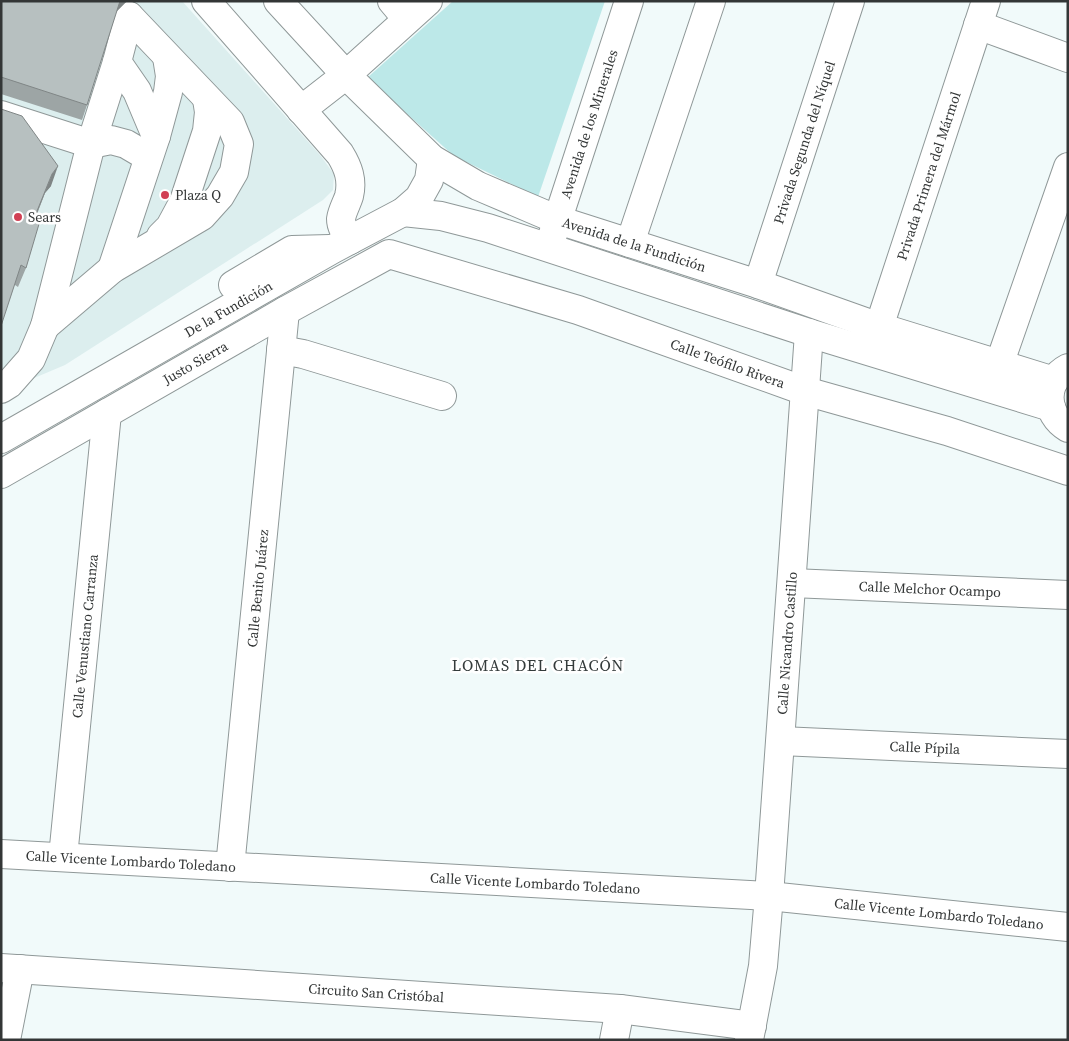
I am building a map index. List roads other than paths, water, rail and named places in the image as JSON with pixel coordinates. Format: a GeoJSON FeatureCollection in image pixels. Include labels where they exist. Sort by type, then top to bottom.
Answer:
{"type":"FeatureCollection","features":[{"type":"Feature","properties":{"kind":"street"},"geometry":{"type":"LineString","coordinates":[[1,422],[292,250],[342,245],[343,229],[341,218],[351,182],[348,166],[340,154],[206,1]]}},
{"type":"Feature","properties":{"kind":"street","name":"Avenida de la Fundición"},"geometry":{"type":"LineString","coordinates":[[278,1],[346,75],[432,159],[478,186],[558,220],[758,284],[879,327],[999,365],[1061,374]]}},
{"type":"Feature","properties":{"kind":"street"},"geometry":{"type":"LineString","coordinates":[[301,110],[346,75],[400,10],[428,1]]}},
{"type":"Feature","properties":{"kind":"street","name":"Avenida de los Minerales"},"geometry":{"type":"LineString","coordinates":[[548,247],[629,1]]}},
{"type":"Feature","properties":{"kind":"street"},"geometry":{"type":"LineString","coordinates":[[630,243],[711,1]]}},
{"type":"Feature","properties":{"kind":"street","name":"Privada Segunda del Níquel"},"geometry":{"type":"LineString","coordinates":[[758,284],[850,1]]}},
{"type":"Feature","properties":{"kind":"street"},"geometry":{"type":"LineString","coordinates":[[982,13],[1068,58]]}},
{"type":"Feature","properties":{"kind":"street","name":"Privada Primera del Mármol"},"geometry":{"type":"LineString","coordinates":[[879,327],[982,13]]}},
{"type":"Feature","properties":{"kind":"street"},"geometry":{"type":"LineString","coordinates":[[1,389],[9,384],[31,359],[45,326],[91,144],[117,62],[129,16],[230,122],[239,144],[234,172],[220,196],[202,216],[112,269],[45,326]]}},
{"type":"Feature","properties":{"kind":"street"},"geometry":{"type":"LineString","coordinates":[[112,269],[168,92],[170,76],[168,57]]}},
{"type":"Feature","properties":{"kind":"street"},"geometry":{"type":"LineString","coordinates":[[117,62],[136,92],[152,146]]}},
{"type":"Feature","properties":{"kind":"street"},"geometry":{"type":"LineString","coordinates":[[154,244],[170,227],[184,201],[207,131],[209,112],[207,99]]}},
{"type":"Feature","properties":{"kind":"street"},"geometry":{"type":"LineString","coordinates":[[1,115],[91,144],[111,140],[126,144],[152,146]]}},
{"type":"Feature","properties":{"kind":"street","name":"De la Fundición"},"geometry":{"type":"LineString","coordinates":[[1,439],[342,245],[404,212],[418,198],[425,186],[432,159]]}},
{"type":"Feature","properties":{"kind":"street"},"geometry":{"type":"LineString","coordinates":[[999,365],[1068,167]]}},
{"type":"Feature","properties":{"kind":"street","name":"Avenida de la Fundición"},"geometry":{"type":"LineString","coordinates":[[404,212],[441,216],[488,228],[809,333],[1050,408]]}},
{"type":"Feature","properties":{"kind":"street","name":"Justo Sierra"},"geometry":{"type":"LineString","coordinates":[[1,474],[285,311],[389,254]]}},
{"type":"Feature","properties":{"kind":"street","name":"Calle Teófilo Rivera"},"geometry":{"type":"LineString","coordinates":[[389,254],[578,310],[805,391],[947,431],[1068,471]]}},
{"type":"Feature","properties":{"kind":"street","name":"Calle Benito Juárez"},"geometry":{"type":"LineString","coordinates":[[230,866],[285,311]]}},
{"type":"Feature","properties":{"kind":"street","name":"Calle Nicandro Castillo"},"geometry":{"type":"LineString","coordinates":[[769,896],[809,333]]}},
{"type":"Feature","properties":{"kind":"street"},"geometry":{"type":"LineString","coordinates":[[281,350],[303,354],[442,396]]}},
{"type":"Feature","properties":{"kind":"street"},"geometry":{"type":"LineString","coordinates":[[1061,374],[1050,391],[1050,408],[1055,417],[1068,428]]}},
{"type":"Feature","properties":{"kind":"street","name":"Calle Venustiano Carranza"},"geometry":{"type":"LineString","coordinates":[[63,857],[107,413]]}},
{"type":"Feature","properties":{"kind":"street","name":"Calle Melchor Ocampo"},"geometry":{"type":"LineString","coordinates":[[792,583],[1068,595]]}},
{"type":"Feature","properties":{"kind":"street","name":"Calle Pípila"},"geometry":{"type":"LineString","coordinates":[[781,742],[1068,754]]}},
{"type":"Feature","properties":{"kind":"street","name":"Calle Vicente Lombardo Toledano"},"geometry":{"type":"LineString","coordinates":[[1,854],[769,896],[1068,927]]}},
{"type":"Feature","properties":{"kind":"street","name":"Circuito San Cristóbal"},"geometry":{"type":"LineString","coordinates":[[11,969],[620,1009],[750,1033],[763,966],[769,896]]}},
{"type":"Feature","properties":{"kind":"street"},"geometry":{"type":"LineString","coordinates":[[6,1040],[11,969]]}},
{"type":"Feature","properties":{"kind":"street"},"geometry":{"type":"LineString","coordinates":[[614,1040],[620,1009]]}},
{"type":"Feature","properties":{"kind":"place","name":"Plaza Q"},"geometry":{"type":"Point","coordinates":[165,195]}},
{"type":"Feature","properties":{"kind":"place","name":"Sears"},"geometry":{"type":"Point","coordinates":[18,217]}},
{"type":"Feature","properties":{"kind":"district","name":"LOMAS DEL CHACÓN"},"geometry":{"type":"Point","coordinates":[538,665]}}]}
